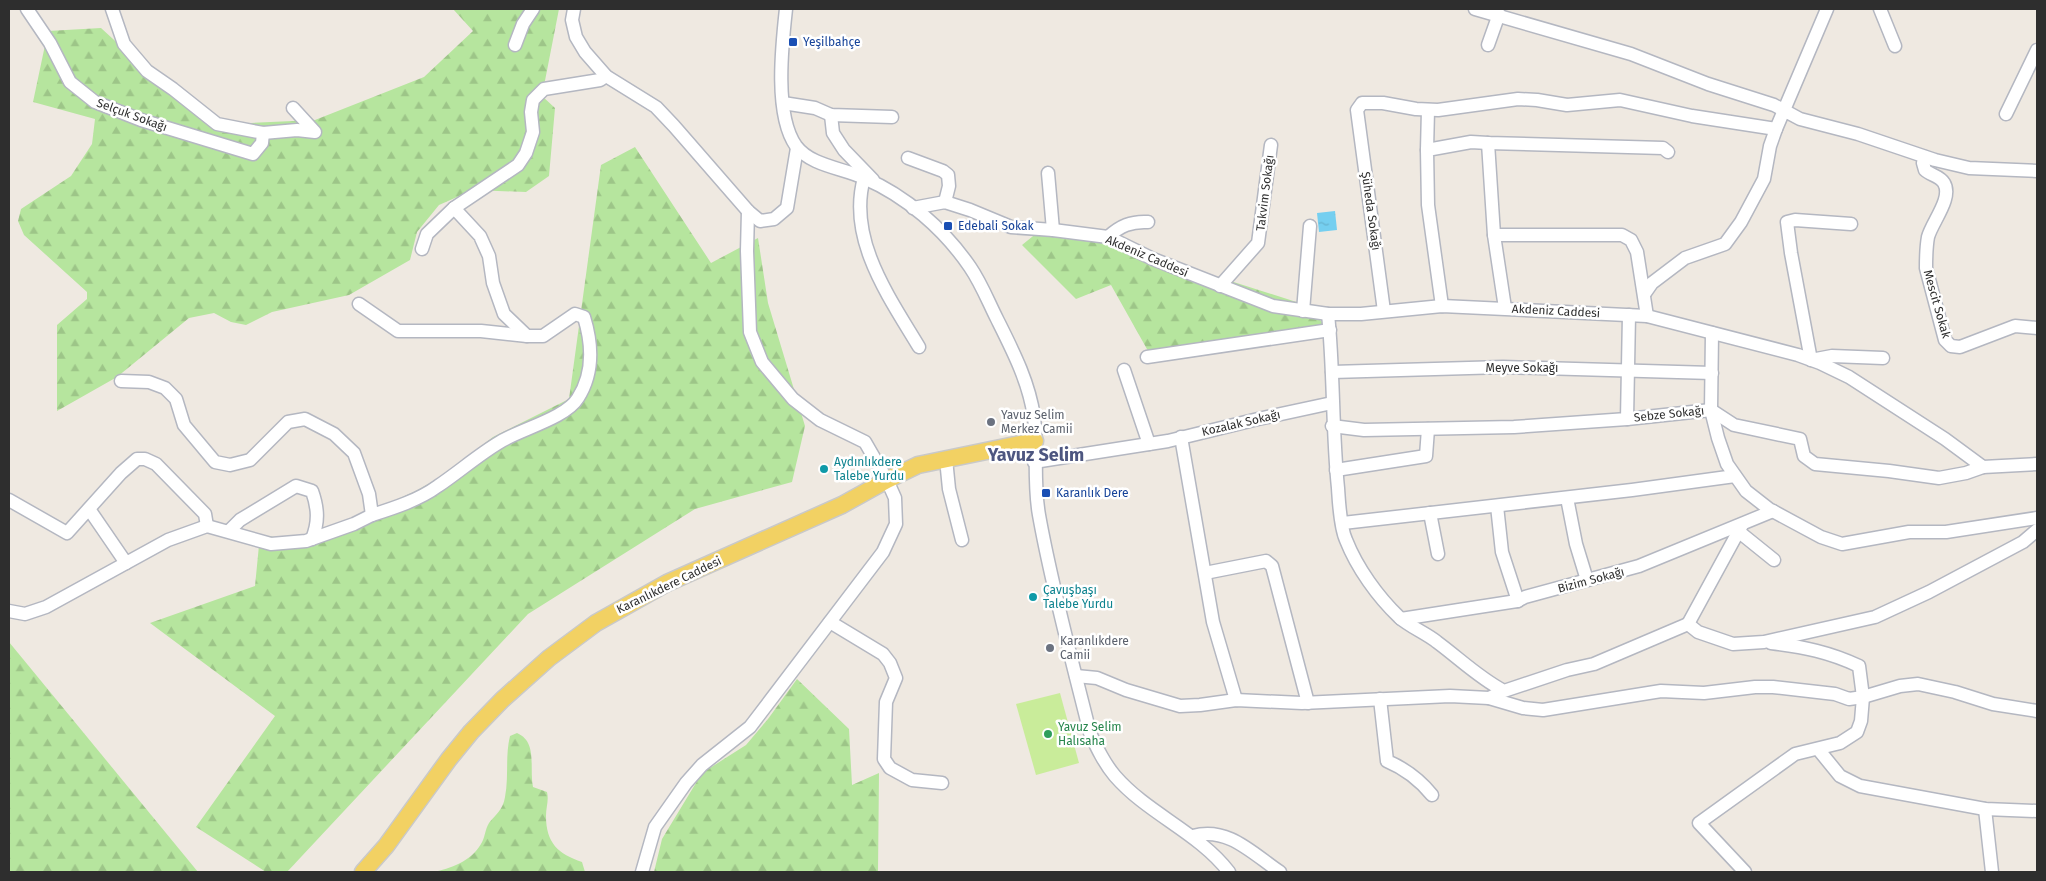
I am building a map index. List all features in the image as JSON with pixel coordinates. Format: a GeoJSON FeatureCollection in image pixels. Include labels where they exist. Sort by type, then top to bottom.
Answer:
{"type":"FeatureCollection","features":[{"type":"Feature","properties":{"kind":"main road","name":"Karanlıkdere Caddesi"},"geometry":{"type":"LineString","coordinates":[[363,872],[386,846],[471,732],[502,700],[571,640],[644,595],[842,505],[918,465],[1035,441]]}},
{"type":"Feature","properties":{"kind":"street","name":"Selçuk Sokağı"},"geometry":{"type":"LineString","coordinates":[[27,9],[50,43],[70,82],[95,102],[141,120],[253,154],[262,143],[263,133]]}},
{"type":"Feature","properties":{"kind":"street"},"geometry":{"type":"LineString","coordinates":[[112,9],[124,44],[147,71],[217,124],[263,133],[297,130],[315,132],[293,108]]}},
{"type":"Feature","properties":{"kind":"street"},"geometry":{"type":"LineString","coordinates":[[515,45],[523,24],[533,9]]}},
{"type":"Feature","properties":{"kind":"street"},"geometry":{"type":"LineString","coordinates":[[573,9],[572,20],[576,37],[585,52],[606,76],[656,108],[748,211],[760,221],[774,219],[787,208],[797,148]]}},
{"type":"Feature","properties":{"kind":"street"},"geometry":{"type":"LineString","coordinates":[[786,9],[783,103],[788,129],[797,148],[819,162],[870,181],[913,208],[932,222],[947,237],[971,269],[981,287],[1025,380],[1034,419],[1034,462],[1038,512],[1049,567],[1090,733],[1100,755],[1114,775],[1142,800],[1193,836],[1229,872]]}},
{"type":"Feature","properties":{"kind":"street"},"geometry":{"type":"LineString","coordinates":[[1475,9],[1499,14],[1631,54],[1708,84],[1774,105],[1800,119],[1858,134],[1925,157],[1969,168],[2037,171]]}},
{"type":"Feature","properties":{"kind":"street"},"geometry":{"type":"LineString","coordinates":[[1644,293],[1652,283],[1685,258],[1725,244],[1741,222],[1764,179],[1770,146],[1776,130],[1828,9]]}},
{"type":"Feature","properties":{"kind":"street"},"geometry":{"type":"LineString","coordinates":[[1880,9],[1895,46]]}},
{"type":"Feature","properties":{"kind":"street"},"geometry":{"type":"LineString","coordinates":[[1488,45],[1499,14]]}},
{"type":"Feature","properties":{"kind":"street"},"geometry":{"type":"LineString","coordinates":[[2006,114],[2037,50]]}},
{"type":"Feature","properties":{"kind":"street"},"geometry":{"type":"LineString","coordinates":[[422,249],[428,234],[454,208],[518,165],[526,153],[533,132],[530,112],[533,100],[544,90],[600,80],[606,76]]}},
{"type":"Feature","properties":{"kind":"street"},"geometry":{"type":"LineString","coordinates":[[1442,306],[1428,205],[1426,150],[1428,110],[1448,110],[1518,99],[1537,100],[1567,106],[1620,100],[1692,116],[1776,130]]}},
{"type":"Feature","properties":{"kind":"street","name":"Şüheda Sokağı"},"geometry":{"type":"LineString","coordinates":[[1384,311],[1357,110],[1365,102],[1428,110]]}},
{"type":"Feature","properties":{"kind":"street"},"geometry":{"type":"LineString","coordinates":[[783,103],[815,108],[831,115],[892,117]]}},
{"type":"Feature","properties":{"kind":"street"},"geometry":{"type":"LineString","coordinates":[[831,115],[833,133],[844,150],[870,181]]}},
{"type":"Feature","properties":{"kind":"street"},"geometry":{"type":"LineString","coordinates":[[1426,150],[1471,142],[1663,148],[1668,152]]}},
{"type":"Feature","properties":{"kind":"street"},"geometry":{"type":"LineString","coordinates":[[1488,143],[1494,235],[1505,308]]}},
{"type":"Feature","properties":{"kind":"street","name":"Takvim Sokağı"},"geometry":{"type":"LineString","coordinates":[[1220,286],[1258,243],[1271,145]]}},
{"type":"Feature","properties":{"kind":"street","name":"Mescit Sokak"},"geometry":{"type":"LineString","coordinates":[[1925,157],[1923,163],[1925,170],[1941,180],[1946,187],[1943,206],[1929,236],[1926,258],[1926,268],[1945,340],[1951,346],[1960,347],[2015,326],[2037,328]]}},
{"type":"Feature","properties":{"kind":"street"},"geometry":{"type":"LineString","coordinates":[[908,158],[943,171],[948,175],[949,186],[945,202],[913,208]]}},
{"type":"Feature","properties":{"kind":"street"},"geometry":{"type":"LineString","coordinates":[[1048,173],[1053,230]]}},
{"type":"Feature","properties":{"kind":"street"},"geometry":{"type":"LineString","coordinates":[[870,181],[859,195],[864,240],[875,272],[919,347]]}},
{"type":"Feature","properties":{"kind":"street","name":"Akdeniz Caddesi"},"geometry":{"type":"LineString","coordinates":[[945,202],[1011,226],[1108,237],[1153,259],[1273,306],[1328,314],[1442,306],[1647,316],[1811,360],[1849,377],[1945,439],[1983,467]]}},
{"type":"Feature","properties":{"kind":"street"},"geometry":{"type":"LineString","coordinates":[[454,208],[480,236],[489,256],[493,283],[504,314],[527,336]]}},
{"type":"Feature","properties":{"kind":"street"},"geometry":{"type":"LineString","coordinates":[[642,872],[654,827],[686,783],[702,765],[750,727],[883,552],[896,524],[895,498],[865,442],[820,420],[793,399],[762,362],[750,332],[746,251],[748,211]]}},
{"type":"Feature","properties":{"kind":"street"},"geometry":{"type":"LineString","coordinates":[[1851,224],[1795,220],[1787,222],[1811,360],[1832,356],[1883,358]]}},
{"type":"Feature","properties":{"kind":"street"},"geometry":{"type":"LineString","coordinates":[[1108,237],[1117,229],[1134,221],[1148,222]]}},
{"type":"Feature","properties":{"kind":"street"},"geometry":{"type":"LineString","coordinates":[[1303,310],[1310,226]]}},
{"type":"Feature","properties":{"kind":"street"},"geometry":{"type":"LineString","coordinates":[[1494,235],[1622,235],[1631,240],[1637,252],[1647,316]]}},
{"type":"Feature","properties":{"kind":"street"},"geometry":{"type":"LineString","coordinates":[[9,611],[25,614],[46,607],[168,540],[207,526],[271,544],[306,541],[398,506],[437,487],[501,441],[571,408],[579,396],[590,370],[590,335],[584,317],[575,314],[544,336],[481,331],[398,331],[359,304]]}},
{"type":"Feature","properties":{"kind":"street"},"geometry":{"type":"LineString","coordinates":[[1328,314],[1332,372],[1332,426],[1345,538],[1377,593],[1401,619],[1449,651],[1486,682],[1504,691]]}},
{"type":"Feature","properties":{"kind":"street"},"geometry":{"type":"LineString","coordinates":[[1627,419],[1629,315]]}},
{"type":"Feature","properties":{"kind":"street"},"geometry":{"type":"LineString","coordinates":[[1147,357],[1330,330]]}},
{"type":"Feature","properties":{"kind":"street"},"geometry":{"type":"LineString","coordinates":[[1712,333],[1711,410],[1718,438],[1727,464],[1746,491],[1773,511],[1821,537],[1842,544],[1909,532],[1946,532],[2037,518]]}},
{"type":"Feature","properties":{"kind":"street","name":"Meyve Sokağı"},"geometry":{"type":"LineString","coordinates":[[1332,372],[1503,367],[1712,373]]}},
{"type":"Feature","properties":{"kind":"street"},"geometry":{"type":"LineString","coordinates":[[1124,370],[1149,444]]}},
{"type":"Feature","properties":{"kind":"street"},"geometry":{"type":"LineString","coordinates":[[121,381],[149,382],[165,388],[176,399],[184,425],[215,462],[222,464],[230,465],[250,460],[288,422],[305,418],[320,426],[334,434],[354,453],[369,494],[372,515]]}},
{"type":"Feature","properties":{"kind":"street","name":"Kozalak Sokağı"},"geometry":{"type":"LineString","coordinates":[[1034,462],[1149,444],[1332,403]]}},
{"type":"Feature","properties":{"kind":"street"},"geometry":{"type":"LineString","coordinates":[[1711,410],[1734,424],[1800,439],[1804,456],[1815,464],[1890,471],[1938,478],[1966,473],[1983,467],[2037,464]]}},
{"type":"Feature","properties":{"kind":"street","name":"Sebze Sokağı"},"geometry":{"type":"LineString","coordinates":[[1332,426],[1364,430],[1514,427],[1627,419],[1711,410]]}},
{"type":"Feature","properties":{"kind":"street"},"geometry":{"type":"LineString","coordinates":[[1336,470],[1426,456],[1428,429]]}},
{"type":"Feature","properties":{"kind":"street"},"geometry":{"type":"LineString","coordinates":[[1181,437],[1213,622],[1236,700]]}},
{"type":"Feature","properties":{"kind":"street"},"geometry":{"type":"LineString","coordinates":[[9,500],[67,533],[121,473],[137,459],[145,458],[156,464],[200,508],[205,514],[207,526]]}},
{"type":"Feature","properties":{"kind":"street"},"geometry":{"type":"LineString","coordinates":[[946,459],[949,489],[962,540]]}},
{"type":"Feature","properties":{"kind":"street"},"geometry":{"type":"LineString","coordinates":[[1343,523],[1568,498],[1736,476]]}},
{"type":"Feature","properties":{"kind":"street"},"geometry":{"type":"LineString","coordinates":[[229,531],[240,520],[296,486],[312,491],[316,503],[318,515],[312,539]]}},
{"type":"Feature","properties":{"kind":"street"},"geometry":{"type":"LineString","coordinates":[[1568,498],[1576,544],[1586,580]]}},
{"type":"Feature","properties":{"kind":"street"},"geometry":{"type":"LineString","coordinates":[[1497,506],[1502,552],[1518,601]]}},
{"type":"Feature","properties":{"kind":"street"},"geometry":{"type":"LineString","coordinates":[[89,509],[126,563]]}},
{"type":"Feature","properties":{"kind":"street","name":"Bizim Sokağı"},"geometry":{"type":"LineString","coordinates":[[1401,619],[1518,601],[1525,597],[1638,566],[1740,528],[1773,511]]}},
{"type":"Feature","properties":{"kind":"street"},"geometry":{"type":"LineString","coordinates":[[1430,513],[1438,554]]}},
{"type":"Feature","properties":{"kind":"street"},"geometry":{"type":"LineString","coordinates":[[1489,698],[1504,691],[1567,670],[1594,664],[1688,624],[1740,528],[1774,560]]}},
{"type":"Feature","properties":{"kind":"street"},"geometry":{"type":"LineString","coordinates":[[1688,624],[1698,632],[1732,644],[1764,642],[1875,617],[1929,592],[2023,542],[2037,530]]}},
{"type":"Feature","properties":{"kind":"street"},"geometry":{"type":"LineString","coordinates":[[1205,573],[1266,561],[1272,566],[1308,703]]}},
{"type":"Feature","properties":{"kind":"street"},"geometry":{"type":"LineString","coordinates":[[830,622],[882,654],[890,663],[896,678],[886,702],[884,759],[890,768],[912,780],[942,783]]}},
{"type":"Feature","properties":{"kind":"street"},"geometry":{"type":"LineString","coordinates":[[1745,872],[1699,823],[1795,754],[1840,743],[1856,732],[1861,721],[1863,697],[1859,666],[1834,655],[1803,647],[1764,642]]}},
{"type":"Feature","properties":{"kind":"street"},"geometry":{"type":"LineString","coordinates":[[1076,676],[1097,678],[1126,690],[1180,706],[1236,700],[1308,703],[1450,696],[1489,698],[1523,708],[1543,710],[1661,691],[1704,693],[1755,687],[1812,691],[1835,694],[1849,699],[1863,697],[1900,686],[1918,684],[1955,692],[1993,704],[2037,711]]}},
{"type":"Feature","properties":{"kind":"street"},"geometry":{"type":"LineString","coordinates":[[1380,699],[1387,762],[1405,768],[1432,795]]}},
{"type":"Feature","properties":{"kind":"street"},"geometry":{"type":"LineString","coordinates":[[1818,749],[1840,776],[1853,784],[1985,809],[2037,811]]}},
{"type":"Feature","properties":{"kind":"street"},"geometry":{"type":"LineString","coordinates":[[1985,809],[1992,872]]}},
{"type":"Feature","properties":{"kind":"street"},"geometry":{"type":"LineString","coordinates":[[1193,836],[1210,833],[1230,838],[1280,872]]}},
{"type":"Feature","properties":{"kind":"green space"},"geometry":{"type":"Polygon","coordinates":[[[453,9],[559,9],[542,96],[555,108],[549,176],[526,192],[473,190],[439,205],[417,232],[410,260],[349,295],[272,312],[246,325],[231,322],[214,313],[189,318],[117,377],[57,411],[57,325],[87,299],[87,292],[24,235],[18,221],[21,209],[71,176],[92,144],[95,119],[33,102],[48,31],[101,28],[207,125],[315,120],[424,77],[473,31],[453,9]]]}},
{"type":"Feature","properties":{"kind":"green space"},"geometry":{"type":"Polygon","coordinates":[[[635,147],[711,263],[758,238],[768,303],[805,426],[792,482],[695,509],[528,614],[287,872],[266,872],[196,827],[275,716],[150,623],[255,586],[260,535],[303,541],[416,491],[444,475],[493,437],[569,399],[601,165],[635,147]]]}},
{"type":"Feature","properties":{"kind":"green space"},"geometry":{"type":"Polygon","coordinates":[[[1043,228],[1083,234],[1312,307],[1326,329],[1152,358],[1111,285],[1076,299],[1022,245],[1043,228]]]}},
{"type":"Feature","properties":{"kind":"green space"},"geometry":{"type":"Polygon","coordinates":[[[9,642],[198,872],[9,872],[9,642]]]}},
{"type":"Feature","properties":{"kind":"green space"},"geometry":{"type":"Polygon","coordinates":[[[797,679],[849,729],[852,785],[879,773],[878,872],[654,872],[662,839],[702,773],[746,745],[768,719],[797,679]]]}},
{"type":"Feature","properties":{"kind":"green space","name":"Yavuz Selim Halısaha"},"geometry":{"type":"Polygon","coordinates":[[[1060,693],[1079,763],[1036,775],[1016,704],[1060,693]]]}},
{"type":"Feature","properties":{"kind":"green space"},"geometry":{"type":"Polygon","coordinates":[[[517,733],[524,737],[530,749],[533,787],[547,792],[547,825],[551,840],[560,851],[582,862],[585,872],[432,872],[446,869],[466,860],[481,844],[489,823],[501,809],[504,801],[510,736],[517,733]]]}},
{"type":"Feature","properties":{"kind":"water"},"geometry":{"type":"Polygon","coordinates":[[[1335,211],[1337,230],[1319,232],[1317,213],[1335,211]]]}},
{"type":"Feature","properties":{"kind":"place","name":"Yeşilbahçe"},"geometry":{"type":"Point","coordinates":[793,42]}},
{"type":"Feature","properties":{"kind":"place","name":"Edebali Sokak"},"geometry":{"type":"Point","coordinates":[948,226]}},
{"type":"Feature","properties":{"kind":"place","name":"Yavuz Selim Merkez Camii"},"geometry":{"type":"Point","coordinates":[991,422]}},
{"type":"Feature","properties":{"kind":"place","name":"Aydınlıkdere Talebe Yurdu"},"geometry":{"type":"Point","coordinates":[824,469]}},
{"type":"Feature","properties":{"kind":"place","name":"Karanlık Dere"},"geometry":{"type":"Point","coordinates":[1046,493]}},
{"type":"Feature","properties":{"kind":"place","name":"Çavuşbaşı Talebe Yurdu"},"geometry":{"type":"Point","coordinates":[1033,597]}},
{"type":"Feature","properties":{"kind":"place","name":"Karanlıkdere Camii"},"geometry":{"type":"Point","coordinates":[1050,648]}},
{"type":"Feature","properties":{"kind":"place","name":"Yavuz Selim Halısaha"},"geometry":{"type":"Point","coordinates":[1048,734]}},
{"type":"Feature","properties":{"kind":"district","name":"Yavuz Selim"},"geometry":{"type":"Point","coordinates":[1036,455]}}]}
